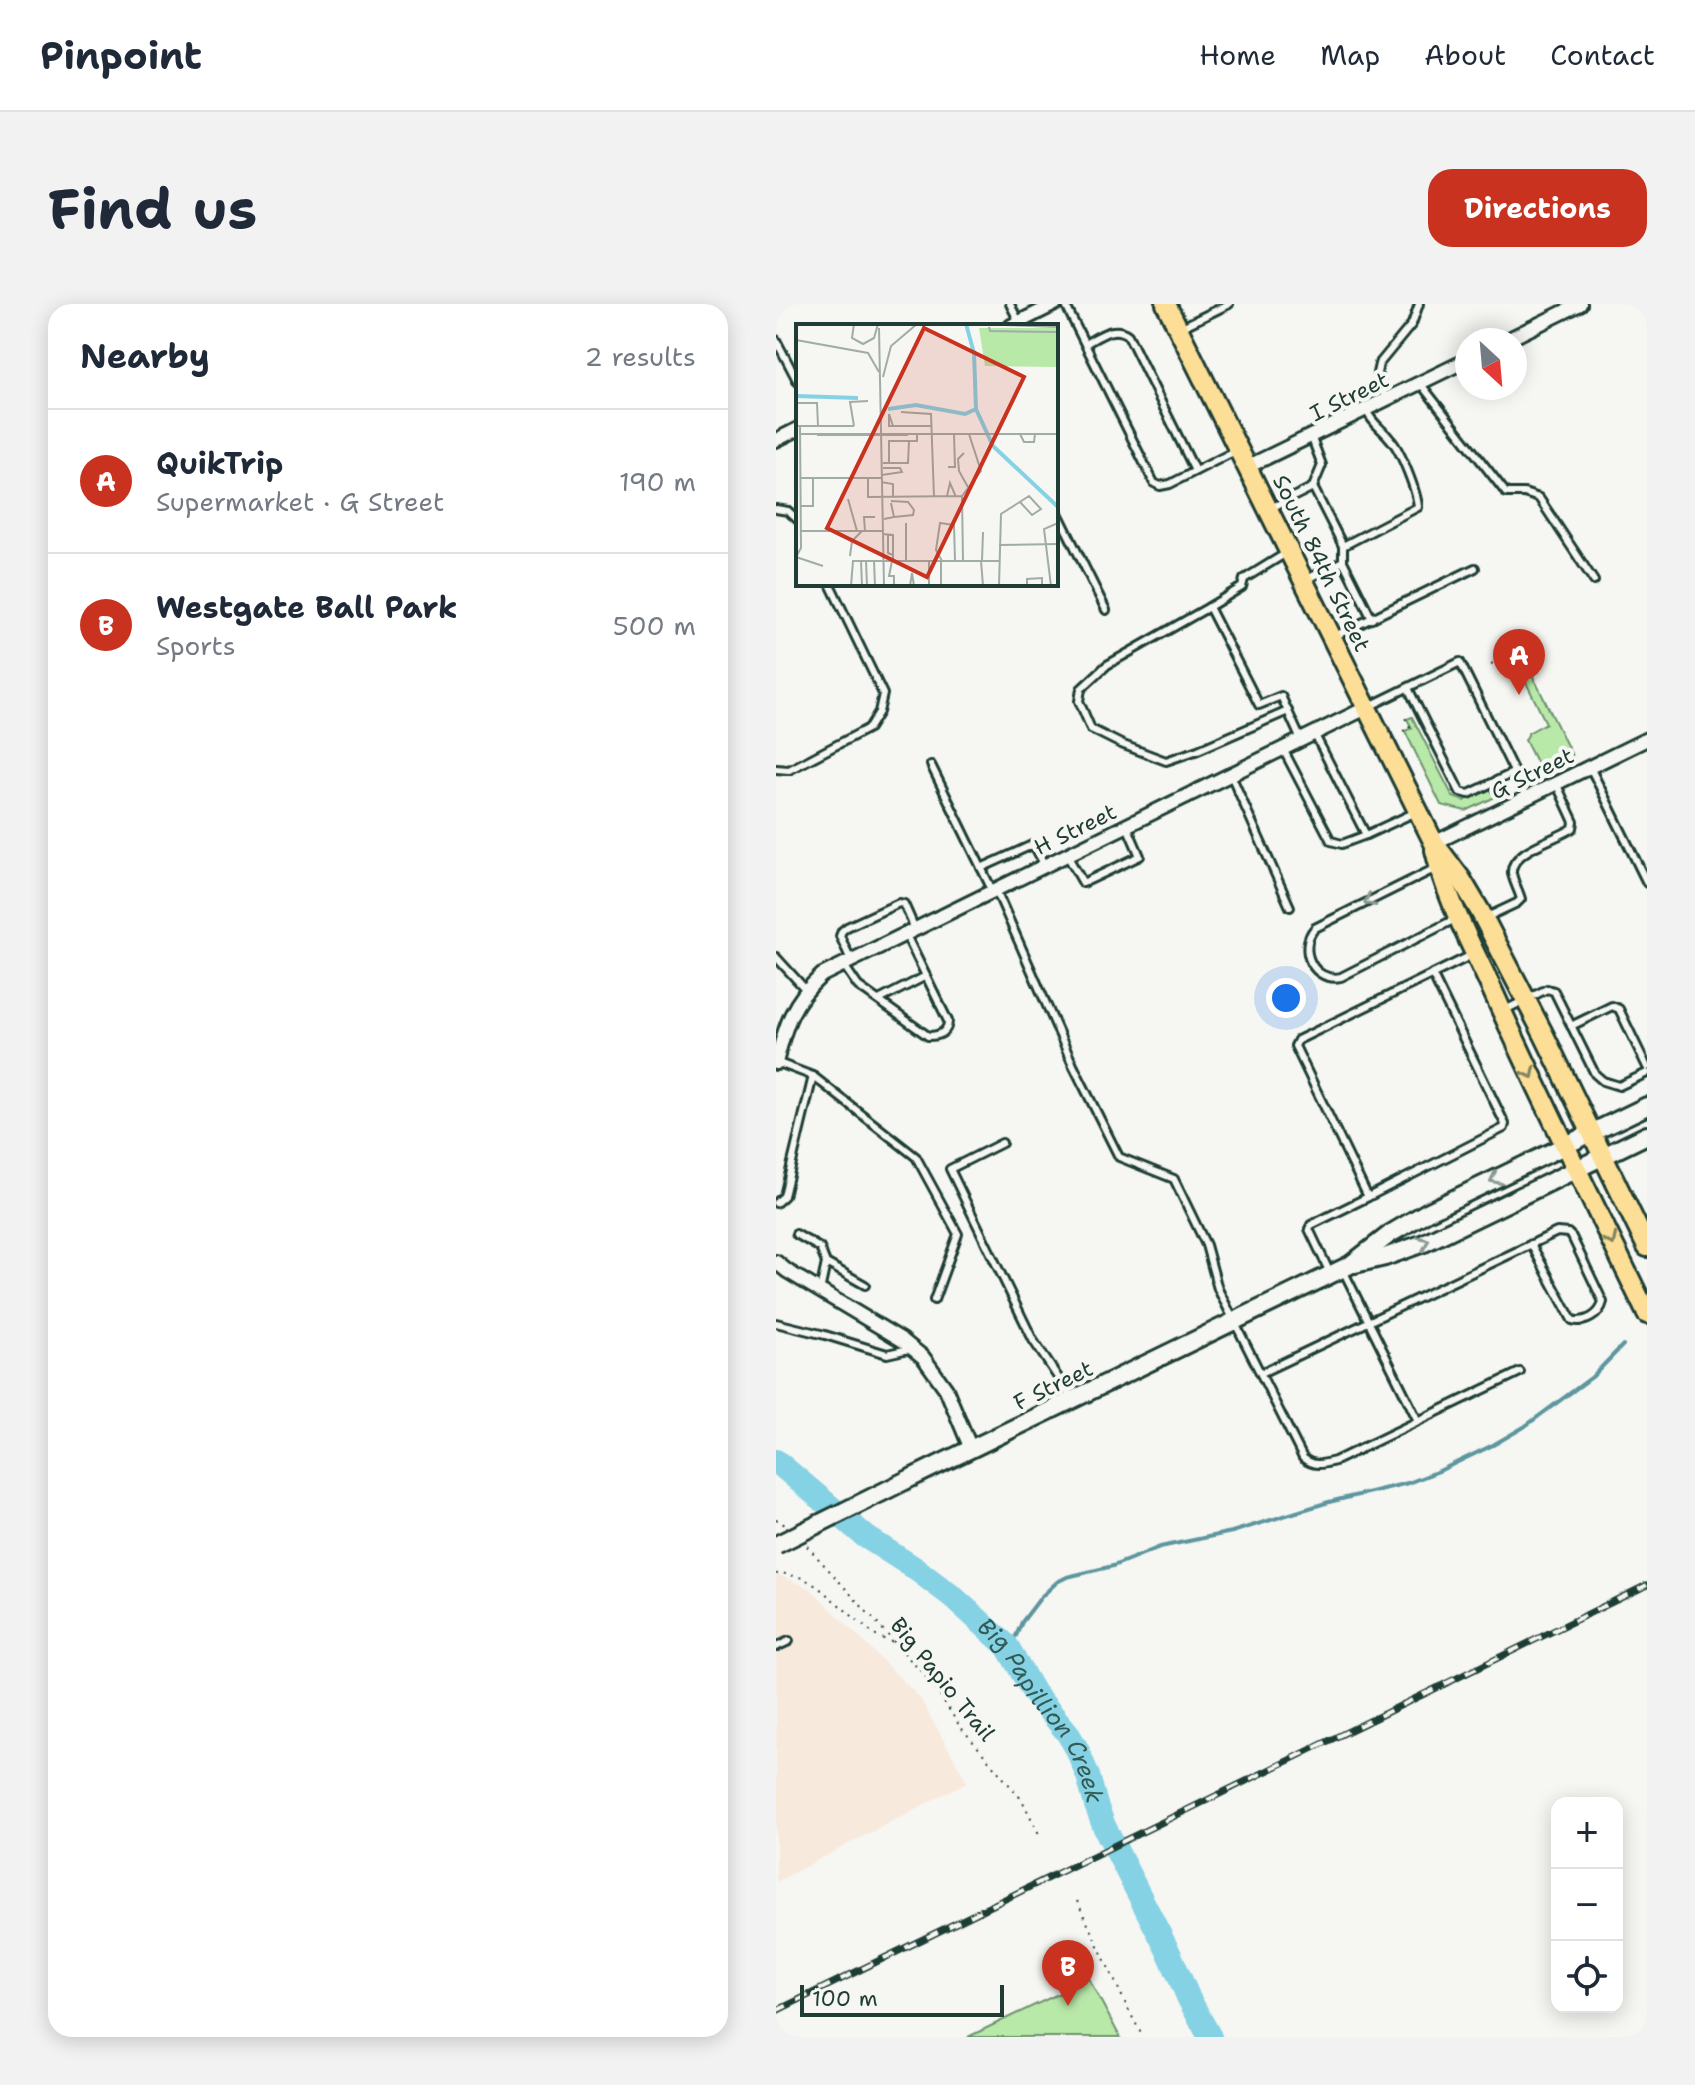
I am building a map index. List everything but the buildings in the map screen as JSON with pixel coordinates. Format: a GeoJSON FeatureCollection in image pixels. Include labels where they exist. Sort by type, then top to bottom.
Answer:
{"type":"FeatureCollection","features":[{"type":"Feature","properties":{"kind":"main road","name":"South 84th Street"},"geometry":{"type":"LineString","coordinates":[[1166,304],[1434,843],[1461,879],[1484,918],[1647,1247]]}},
{"type":"Feature","properties":{"kind":"main road","name":"South 84th Street"},"geometry":{"type":"LineString","coordinates":[[1434,843],[1457,918],[1647,1314]]}},
{"type":"Feature","properties":{"kind":"street"},"geometry":{"type":"LineString","coordinates":[[1015,324],[1055,304]]}},
{"type":"Feature","properties":{"kind":"street"},"geometry":{"type":"LineString","coordinates":[[1527,330],[1580,304]]}},
{"type":"Feature","properties":{"kind":"street","name":"I Street"},"geometry":{"type":"LineString","coordinates":[[1247,467],[1455,366]]}},
{"type":"Feature","properties":{"kind":"street"},"geometry":{"type":"LineString","coordinates":[[776,440],[796,430]]}},
{"type":"Feature","properties":{"kind":"street","name":"H Street"},"geometry":{"type":"LineString","coordinates":[[806,990],[822,975],[847,962],[1366,708]]}},
{"type":"Feature","properties":{"kind":"street","name":"G Street"},"geometry":{"type":"LineString","coordinates":[[1434,843],[1647,739]]}},
{"type":"Feature","properties":{"kind":"street"},"geometry":{"type":"LineString","coordinates":[[776,1063],[787,1022],[806,990]]}},
{"type":"Feature","properties":{"kind":"street","name":"F Street"},"geometry":{"type":"LineString","coordinates":[[1341,1270],[1390,1234],[1427,1212],[1647,1106]]}},
{"type":"Feature","properties":{"kind":"street","name":"F Street"},"geometry":{"type":"LineString","coordinates":[[776,1545],[1341,1270],[1424,1243],[1647,1135]]}},
{"type":"Feature","properties":{"kind":"street"},"geometry":{"type":"LineString","coordinates":[[776,1262],[912,1348],[936,1372],[946,1389],[971,1449]]}},
{"type":"Feature","properties":{"kind":"lane"},"geometry":{"type":"LineString","coordinates":[[1010,304],[1015,324]]}},
{"type":"Feature","properties":{"kind":"lane"},"geometry":{"type":"LineString","coordinates":[[1065,304],[1154,483],[1160,486],[1170,484],[1238,449]]}},
{"type":"Feature","properties":{"kind":"lane"},"geometry":{"type":"LineString","coordinates":[[1179,329],[1229,304]]}},
{"type":"Feature","properties":{"kind":"lane"},"geometry":{"type":"LineString","coordinates":[[1386,400],[1377,373],[1379,364],[1412,324],[1419,304]]}},
{"type":"Feature","properties":{"kind":"lane"},"geometry":{"type":"LineString","coordinates":[[1085,344],[1116,330],[1128,335],[1195,471]]}},
{"type":"Feature","properties":{"kind":"lane"},"geometry":{"type":"LineString","coordinates":[[776,340],[796,378]]}},
{"type":"Feature","properties":{"kind":"lane"},"geometry":{"type":"LineString","coordinates":[[1420,383],[1506,493],[1524,493],[1539,498],[1594,581]]}},
{"type":"Feature","properties":{"kind":"lane"},"geometry":{"type":"LineString","coordinates":[[1343,546],[1418,507],[1418,495],[1393,441],[1372,423],[1366,410]]}},
{"type":"Feature","properties":{"kind":"lane"},"geometry":{"type":"LineString","coordinates":[[1269,510],[1313,487],[1322,465],[1311,436]]}},
{"type":"Feature","properties":{"kind":"lane"},"geometry":{"type":"LineString","coordinates":[[1313,487],[1343,546],[1343,561],[1372,619]]}},
{"type":"Feature","properties":{"kind":"lane"},"geometry":{"type":"LineString","coordinates":[[776,509],[788,511],[796,518]]}},
{"type":"Feature","properties":{"kind":"lane"},"geometry":{"type":"LineString","coordinates":[[1058,513],[1106,610]]}},
{"type":"Feature","properties":{"kind":"lane"},"geometry":{"type":"LineString","coordinates":[[1288,711],[1166,761],[1091,729],[1079,701],[1081,689],[1107,665],[1242,587],[1244,579],[1289,551]]}},
{"type":"Feature","properties":{"kind":"lane"},"geometry":{"type":"LineString","coordinates":[[1304,581],[1343,561]]}},
{"type":"Feature","properties":{"kind":"lane"},"geometry":{"type":"LineString","coordinates":[[1332,638],[1475,568]]}},
{"type":"Feature","properties":{"kind":"lane"},"geometry":{"type":"LineString","coordinates":[[776,769],[789,770],[869,728],[879,712],[883,694],[831,586]]}},
{"type":"Feature","properties":{"kind":"lane"},"geometry":{"type":"LineString","coordinates":[[1209,607],[1259,705],[1281,696],[1301,740]]}},
{"type":"Feature","properties":{"kind":"lane"},"geometry":{"type":"LineString","coordinates":[[1366,708],[1460,662],[1527,798]]}},
{"type":"Feature","properties":{"kind":"lane"},"geometry":{"type":"LineString","coordinates":[[1408,688],[1460,792],[1469,794],[1515,772]]}},
{"type":"Feature","properties":{"kind":"lane"},"geometry":{"type":"LineString","coordinates":[[1314,733],[1366,835]]}},
{"type":"Feature","properties":{"kind":"lane"},"geometry":{"type":"LineString","coordinates":[[1283,749],[1331,841],[1342,844],[1418,811]]}},
{"type":"Feature","properties":{"kind":"lane"},"geometry":{"type":"LineString","coordinates":[[931,765],[1119,1157],[1174,1179],[1206,1245],[1218,1289],[1303,1458],[1308,1463],[1318,1464],[1335,1461],[1520,1372]]}},
{"type":"Feature","properties":{"kind":"lane"},"geometry":{"type":"LineString","coordinates":[[1590,767],[1647,883]]}},
{"type":"Feature","properties":{"kind":"lane"},"geometry":{"type":"LineString","coordinates":[[1231,775],[1290,907]]}},
{"type":"Feature","properties":{"kind":"lane"},"geometry":{"type":"LineString","coordinates":[[1484,918],[1521,899],[1512,874],[1522,854],[1573,828],[1574,822],[1556,783]]}},
{"type":"Feature","properties":{"kind":"lane"},"geometry":{"type":"LineString","coordinates":[[1067,855],[1083,883],[1140,856],[1127,826]]}},
{"type":"Feature","properties":{"kind":"lane"},"geometry":{"type":"LineString","coordinates":[[981,868],[1032,845],[1045,866]]}},
{"type":"Feature","properties":{"kind":"lane"},"geometry":{"type":"LineString","coordinates":[[1439,866],[1315,928],[1309,935],[1307,951],[1317,972],[1334,979],[1457,918]]}},
{"type":"Feature","properties":{"kind":"lane"},"geometry":{"type":"LineString","coordinates":[[899,903],[904,904],[910,931],[926,976],[948,1021],[943,1033],[935,1036],[928,1036],[858,986],[840,936],[847,927],[899,903]]}},
{"type":"Feature","properties":{"kind":"lane"},"geometry":{"type":"LineString","coordinates":[[1368,1197],[1295,1046],[1298,1040],[1475,953]]}},
{"type":"Feature","properties":{"kind":"lane"},"geometry":{"type":"LineString","coordinates":[[776,957],[806,990]]}},
{"type":"Feature","properties":{"kind":"lane"},"geometry":{"type":"LineString","coordinates":[[1418,1421],[1341,1270],[1309,1229],[1311,1225],[1504,1128],[1505,1124],[1432,974]]}},
{"type":"Feature","properties":{"kind":"lane"},"geometry":{"type":"LineString","coordinates":[[879,1000],[926,976]]}},
{"type":"Feature","properties":{"kind":"lane"},"geometry":{"type":"LineString","coordinates":[[1502,1011],[1547,989],[1554,991],[1595,1074],[1603,1081],[1619,1086],[1647,1073]]}},
{"type":"Feature","properties":{"kind":"lane"},"geometry":{"type":"LineString","coordinates":[[1571,1026],[1612,1006],[1619,1009],[1647,1067]]}},
{"type":"Feature","properties":{"kind":"lane"},"geometry":{"type":"LineString","coordinates":[[776,1063],[813,1076],[916,1157],[958,1234],[934,1300]]}},
{"type":"Feature","properties":{"kind":"lane"},"geometry":{"type":"LineString","coordinates":[[776,1203],[784,1196],[813,1076]]}},
{"type":"Feature","properties":{"kind":"lane"},"geometry":{"type":"LineString","coordinates":[[1002,1143],[950,1169],[1033,1340],[1073,1400]]}},
{"type":"Feature","properties":{"kind":"lane"},"geometry":{"type":"LineString","coordinates":[[1261,1373],[1531,1244],[1562,1231],[1572,1237],[1602,1297],[1603,1306],[1598,1313],[1581,1322],[1572,1320],[1531,1244]]}},
{"type":"Feature","properties":{"kind":"lane"},"geometry":{"type":"LineString","coordinates":[[796,1234],[820,1248],[826,1263],[820,1291]]}},
{"type":"Feature","properties":{"kind":"lane"},"geometry":{"type":"LineString","coordinates":[[826,1263],[865,1285]]}},
{"type":"Feature","properties":{"kind":"lane"},"geometry":{"type":"LineString","coordinates":[[776,1323],[887,1354],[912,1348]]}},
{"type":"Feature","properties":{"kind":"lane"},"geometry":{"type":"LineString","coordinates":[[776,1647],[789,1641]]}},
{"type":"Feature","properties":{"kind":"path"},"geometry":{"type":"LineString","coordinates":[[1403,731],[1410,727],[1405,718],[1411,715]]}},
{"type":"Feature","properties":{"kind":"path"},"geometry":{"type":"LineString","coordinates":[[1536,767],[1538,771]]}},
{"type":"Feature","properties":{"kind":"path"},"geometry":{"type":"LineString","coordinates":[[776,1519],[789,1530]]}},
{"type":"Feature","properties":{"kind":"path","name":"Big Papio Trail"},"geometry":{"type":"LineString","coordinates":[[808,1547],[934,1686],[959,1725],[1022,1800],[1039,1834]]}},
{"type":"Feature","properties":{"kind":"path"},"geometry":{"type":"LineString","coordinates":[[776,1574],[803,1578],[876,1636],[896,1643]]}},
{"type":"Feature","properties":{"kind":"path"},"geometry":{"type":"LineString","coordinates":[[1077,1901],[1143,2037]]}},
{"type":"Feature","properties":{"kind":"shaded area"},"geometry":{"type":"Polygon","coordinates":[[[776,1574],[811,1589],[920,1698],[967,1782],[776,1882],[776,1574]]]}},
{"type":"Feature","properties":{"kind":"green space"},"geometry":{"type":"Polygon","coordinates":[[[1518,653],[1523,656],[1574,760],[1568,759],[1541,772],[1525,740],[1528,733],[1546,723],[1513,656],[1518,653]]]}},
{"type":"Feature","properties":{"kind":"green space"},"geometry":{"type":"Polygon","coordinates":[[[1412,717],[1453,797],[1464,801],[1490,789],[1495,797],[1466,811],[1441,805],[1405,731],[1412,728],[1407,719],[1412,717]]]}},
{"type":"Feature","properties":{"kind":"green space"},"geometry":{"type":"Polygon","coordinates":[[[1089,1979],[1120,2037],[968,2037],[1089,1979]]]}},
{"type":"Feature","properties":{"kind":"waterway"},"geometry":{"type":"LineString","coordinates":[[1007,1646],[1041,1597],[1067,1577],[1113,1566],[1160,1547],[1232,1532],[1329,1502],[1408,1483],[1439,1471],[1524,1427],[1592,1377],[1623,1345]]}},
{"type":"Feature","properties":{"kind":"waterway","name":"Big Papillion Creek"},"geometry":{"type":"LineString","coordinates":[[776,1461],[866,1537],[953,1597],[1007,1646],[1034,1693],[1067,1732],[1077,1749],[1104,1826],[1210,2037]]}},
{"type":"Feature","properties":{"kind":"railway"},"geometry":{"type":"LineString","coordinates":[[776,2011],[1647,1585]]}},
{"type":"Feature","properties":{"kind":"place","name":"QuikTrip"},"geometry":{"type":"Point","coordinates":[1519,695]}},
{"type":"Feature","properties":{"kind":"place","name":"Westgate Ball Park"},"geometry":{"type":"Point","coordinates":[1068,2006]}}]}
